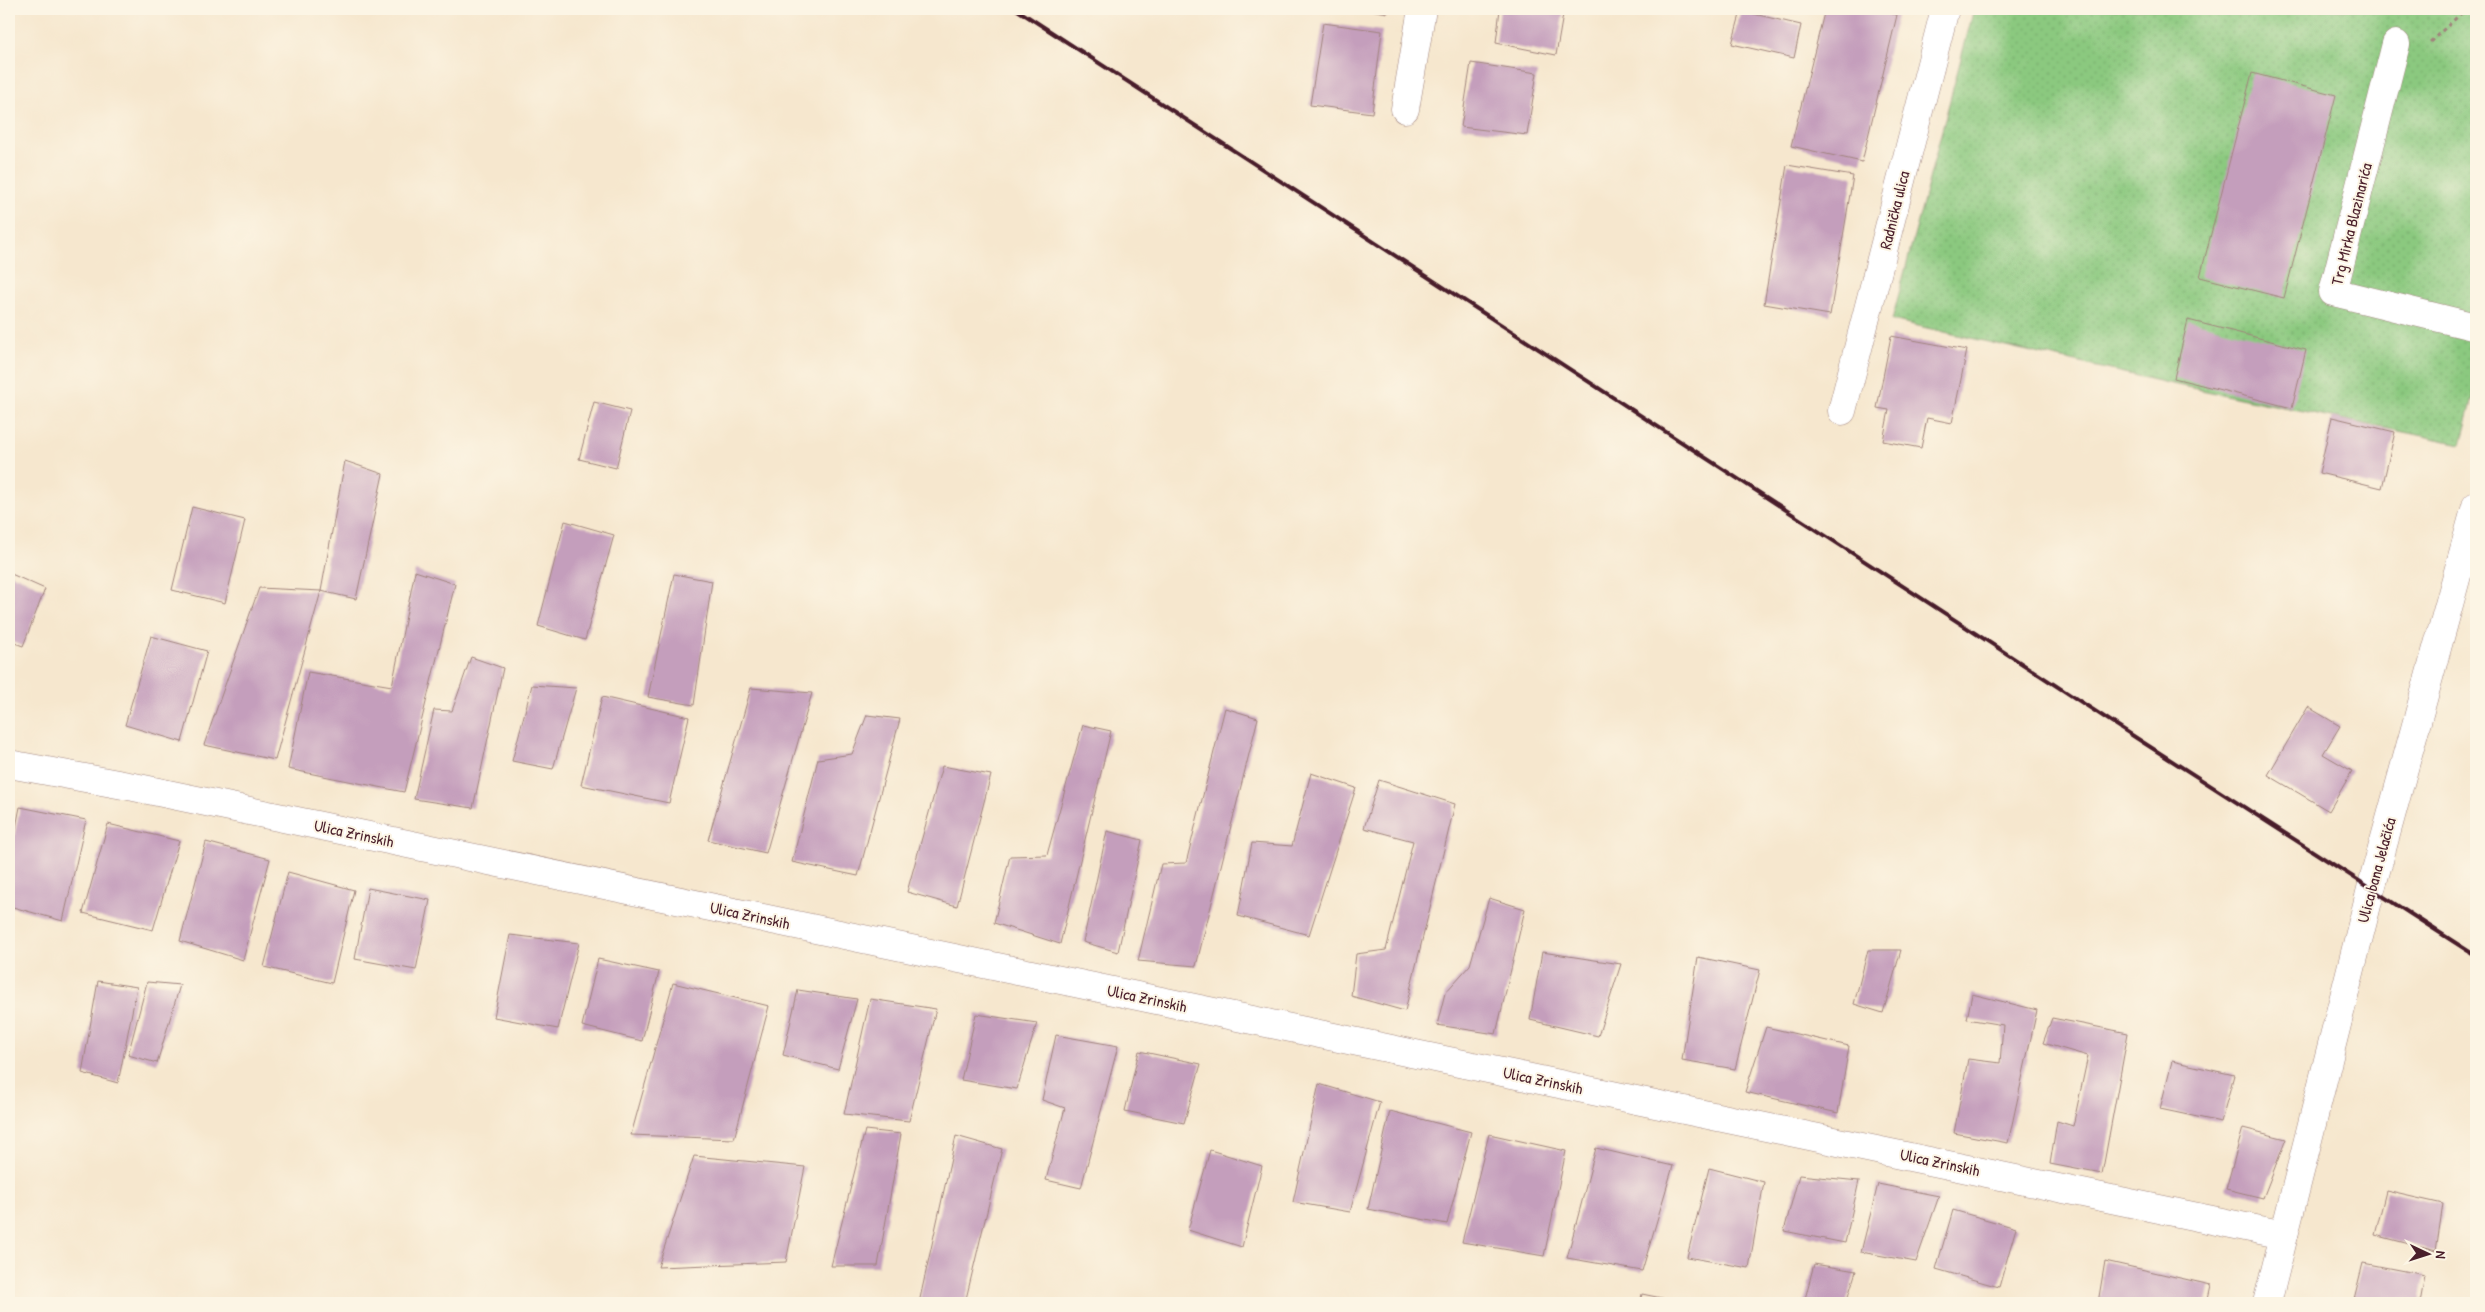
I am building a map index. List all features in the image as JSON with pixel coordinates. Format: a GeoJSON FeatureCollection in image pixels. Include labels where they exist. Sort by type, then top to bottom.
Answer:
{"type":"FeatureCollection","features":[{"type":"Feature","properties":{"kind":"street"},"geometry":{"type":"LineString","coordinates":[[1405,108],[1422,9]]}},
{"type":"Feature","properties":{"kind":"street","name":"Radnička ulica"},"geometry":{"type":"LineString","coordinates":[[1842,411],[1945,9]]}},
{"type":"Feature","properties":{"kind":"street","name":"Trg Mirka Blazinarića"},"geometry":{"type":"LineString","coordinates":[[2396,44],[2333,292],[2476,327]]}},
{"type":"Feature","properties":{"kind":"street","name":"Ulica bana Jelačića"},"geometry":{"type":"LineString","coordinates":[[2267,1303],[2371,889],[2476,506]]}},
{"type":"Feature","properties":{"kind":"street","name":"Ulica Zrinskih"},"geometry":{"type":"LineString","coordinates":[[9,764],[163,793],[2284,1235]]}},
{"type":"Feature","properties":{"kind":"path"},"geometry":{"type":"LineString","coordinates":[[2396,44],[2428,44],[2466,9]]}},
{"type":"Feature","properties":{"kind":"green space"},"geometry":{"type":"Polygon","coordinates":[[[1974,9],[2476,9],[2476,387],[2461,444],[2163,382],[1892,320],[1974,9]]]}},
{"type":"Feature","properties":{"kind":"building"},"geometry":{"type":"Polygon","coordinates":[[[1365,9],[1388,9],[1388,13],[1365,9]]]}},
{"type":"Feature","properties":{"kind":"building"},"geometry":{"type":"Polygon","coordinates":[[[1500,9],[1564,9],[1556,55],[1496,43],[1500,9]]]}},
{"type":"Feature","properties":{"kind":"building"},"geometry":{"type":"Polygon","coordinates":[[[1825,9],[1873,9],[1897,15],[1862,162],[1791,146],[1825,9]]]}},
{"type":"Feature","properties":{"kind":"building"},"geometry":{"type":"Polygon","coordinates":[[[1741,11],[1801,25],[1794,58],[1732,44],[1741,11]]]}},
{"type":"Feature","properties":{"kind":"building"},"geometry":{"type":"Polygon","coordinates":[[[1323,23],[1382,31],[1372,113],[1310,105],[1323,23]]]}},
{"type":"Feature","properties":{"kind":"building"},"geometry":{"type":"Polygon","coordinates":[[[1471,63],[1537,73],[1527,135],[1461,127],[1471,63]]]}},
{"type":"Feature","properties":{"kind":"building"},"geometry":{"type":"Polygon","coordinates":[[[2252,73],[2336,95],[2284,298],[2200,277],[2252,73]]]}},
{"type":"Feature","properties":{"kind":"building"},"geometry":{"type":"Polygon","coordinates":[[[1787,165],[1853,176],[1830,315],[1764,304],[1787,165]]]}},
{"type":"Feature","properties":{"kind":"building"},"geometry":{"type":"Polygon","coordinates":[[[2188,320],[2306,350],[2292,408],[2174,378],[2188,320]]]}},
{"type":"Feature","properties":{"kind":"building"},"geometry":{"type":"Polygon","coordinates":[[[1891,336],[1967,350],[1952,423],[1927,418],[1921,448],[1883,441],[1889,410],[1877,408],[1891,336]]]}},
{"type":"Feature","properties":{"kind":"building"},"geometry":{"type":"Polygon","coordinates":[[[594,402],[630,411],[616,468],[579,459],[594,402]]]}},
{"type":"Feature","properties":{"kind":"building"},"geometry":{"type":"Polygon","coordinates":[[[2332,417],[2395,432],[2382,488],[2319,473],[2332,417]]]}},
{"type":"Feature","properties":{"kind":"building"},"geometry":{"type":"Polygon","coordinates":[[[345,461],[383,474],[356,599],[321,591],[345,461]]]}},
{"type":"Feature","properties":{"kind":"building"},"geometry":{"type":"Polygon","coordinates":[[[192,507],[245,520],[225,603],[172,590],[192,507]]]}},
{"type":"Feature","properties":{"kind":"building"},"geometry":{"type":"Polygon","coordinates":[[[565,521],[614,535],[585,640],[538,626],[565,521]]]}},
{"type":"Feature","properties":{"kind":"building"},"geometry":{"type":"Polygon","coordinates":[[[415,571],[455,584],[404,792],[288,769],[308,672],[392,686],[415,571]]]}},
{"type":"Feature","properties":{"kind":"building"},"geometry":{"type":"Polygon","coordinates":[[[9,573],[45,589],[23,646],[9,641],[9,573]]]}},
{"type":"Feature","properties":{"kind":"building"},"geometry":{"type":"Polygon","coordinates":[[[674,574],[712,581],[694,705],[648,697],[674,574]]]}},
{"type":"Feature","properties":{"kind":"building"},"geometry":{"type":"Polygon","coordinates":[[[259,588],[321,591],[275,760],[204,745],[259,588]]]}},
{"type":"Feature","properties":{"kind":"building"},"geometry":{"type":"Polygon","coordinates":[[[151,636],[207,651],[182,742],[125,725],[151,636]]]}},
{"type":"Feature","properties":{"kind":"building"},"geometry":{"type":"Polygon","coordinates":[[[471,657],[503,668],[473,808],[414,799],[434,710],[452,711],[471,657]]]}},
{"type":"Feature","properties":{"kind":"building"},"geometry":{"type":"Polygon","coordinates":[[[532,685],[576,688],[553,769],[512,761],[532,685]]]}},
{"type":"Feature","properties":{"kind":"building"},"geometry":{"type":"Polygon","coordinates":[[[751,688],[812,693],[766,853],[708,840],[751,688]]]}},
{"type":"Feature","properties":{"kind":"building"},"geometry":{"type":"Polygon","coordinates":[[[602,697],[689,717],[669,803],[581,785],[602,697]]]}},
{"type":"Feature","properties":{"kind":"building"},"geometry":{"type":"Polygon","coordinates":[[[2308,707],[2340,726],[2323,754],[2352,771],[2329,811],[2268,775],[2308,707]]]}},
{"type":"Feature","properties":{"kind":"building"},"geometry":{"type":"Polygon","coordinates":[[[1225,708],[1258,718],[1196,966],[1138,961],[1161,864],[1186,863],[1225,708]]]}},
{"type":"Feature","properties":{"kind":"building"},"geometry":{"type":"Polygon","coordinates":[[[867,715],[900,719],[858,876],[792,862],[818,759],[852,754],[867,715]]]}},
{"type":"Feature","properties":{"kind":"building"},"geometry":{"type":"Polygon","coordinates":[[[1083,725],[1111,731],[1060,944],[994,923],[1010,856],[1047,855],[1083,725]]]}},
{"type":"Feature","properties":{"kind":"building"},"geometry":{"type":"Polygon","coordinates":[[[942,766],[991,775],[957,906],[907,892],[942,766]]]}},
{"type":"Feature","properties":{"kind":"building"},"geometry":{"type":"Polygon","coordinates":[[[1311,773],[1356,788],[1309,935],[1238,916],[1252,843],[1292,846],[1311,773]]]}},
{"type":"Feature","properties":{"kind":"building"},"geometry":{"type":"Polygon","coordinates":[[[1379,780],[1455,804],[1405,1011],[1351,996],[1356,954],[1386,950],[1413,841],[1364,828],[1379,780]]]}},
{"type":"Feature","properties":{"kind":"building"},"geometry":{"type":"Polygon","coordinates":[[[20,807],[86,820],[63,921],[9,906],[9,863],[20,807]]]}},
{"type":"Feature","properties":{"kind":"building"},"geometry":{"type":"Polygon","coordinates":[[[108,824],[179,841],[153,930],[83,913],[108,824]]]}},
{"type":"Feature","properties":{"kind":"building"},"geometry":{"type":"Polygon","coordinates":[[[1107,831],[1142,840],[1118,952],[1083,942],[1107,831]]]}},
{"type":"Feature","properties":{"kind":"building"},"geometry":{"type":"Polygon","coordinates":[[[206,842],[270,859],[243,960],[180,941],[206,842]]]}},
{"type":"Feature","properties":{"kind":"building"},"geometry":{"type":"Polygon","coordinates":[[[288,872],[354,890],[332,983],[264,967],[288,872]]]}},
{"type":"Feature","properties":{"kind":"building"},"geometry":{"type":"Polygon","coordinates":[[[368,888],[430,900],[416,970],[355,959],[368,888]]]}},
{"type":"Feature","properties":{"kind":"building"},"geometry":{"type":"Polygon","coordinates":[[[1489,898],[1525,909],[1496,1034],[1437,1025],[1445,993],[1470,965],[1489,898]]]}},
{"type":"Feature","properties":{"kind":"building"},"geometry":{"type":"Polygon","coordinates":[[[510,935],[579,943],[558,1029],[494,1017],[510,935]]]}},
{"type":"Feature","properties":{"kind":"building"},"geometry":{"type":"Polygon","coordinates":[[[1868,950],[1901,950],[1883,1013],[1854,1004],[1868,950]]]}},
{"type":"Feature","properties":{"kind":"building"},"geometry":{"type":"Polygon","coordinates":[[[1542,952],[1621,964],[1598,1036],[1530,1020],[1542,952]]]}},
{"type":"Feature","properties":{"kind":"building"},"geometry":{"type":"Polygon","coordinates":[[[1698,957],[1760,970],[1735,1069],[1682,1060],[1698,957]]]}},
{"type":"Feature","properties":{"kind":"building"},"geometry":{"type":"Polygon","coordinates":[[[598,959],[659,972],[642,1041],[582,1026],[598,959]]]}},
{"type":"Feature","properties":{"kind":"building"},"geometry":{"type":"Polygon","coordinates":[[[98,981],[137,987],[118,1083],[82,1073],[98,981]]]}},
{"type":"Feature","properties":{"kind":"building"},"geometry":{"type":"Polygon","coordinates":[[[147,982],[180,985],[157,1063],[128,1055],[147,982]]]}},
{"type":"Feature","properties":{"kind":"building"},"geometry":{"type":"Polygon","coordinates":[[[673,983],[769,1006],[734,1139],[631,1135],[673,983]]]}},
{"type":"Feature","properties":{"kind":"building"},"geometry":{"type":"Polygon","coordinates":[[[798,990],[857,999],[838,1069],[783,1055],[798,990]]]}},
{"type":"Feature","properties":{"kind":"building"},"geometry":{"type":"Polygon","coordinates":[[[1972,994],[2037,1010],[2008,1143],[1954,1133],[1968,1059],[2000,1063],[2003,1025],[1967,1019],[1972,994]]]}},
{"type":"Feature","properties":{"kind":"building"},"geometry":{"type":"Polygon","coordinates":[[[870,999],[936,1009],[909,1121],[844,1114],[870,999]]]}},
{"type":"Feature","properties":{"kind":"building"},"geometry":{"type":"Polygon","coordinates":[[[976,1014],[1037,1023],[1017,1089],[961,1080],[976,1014]]]}},
{"type":"Feature","properties":{"kind":"building"},"geometry":{"type":"Polygon","coordinates":[[[2052,1018],[2128,1033],[2102,1174],[2050,1164],[2057,1121],[2073,1126],[2088,1056],[2043,1043],[2052,1018]]]}},
{"type":"Feature","properties":{"kind":"building"},"geometry":{"type":"Polygon","coordinates":[[[1766,1027],[1849,1046],[1838,1113],[1745,1092],[1766,1027]]]}},
{"type":"Feature","properties":{"kind":"building"},"geometry":{"type":"Polygon","coordinates":[[[1056,1035],[1118,1046],[1081,1188],[1046,1180],[1065,1108],[1042,1100],[1056,1035]]]}},
{"type":"Feature","properties":{"kind":"building"},"geometry":{"type":"Polygon","coordinates":[[[1139,1051],[1201,1064],[1184,1123],[1125,1111],[1139,1051]]]}},
{"type":"Feature","properties":{"kind":"building"},"geometry":{"type":"Polygon","coordinates":[[[2172,1061],[2234,1075],[2221,1122],[2160,1109],[2172,1061]]]}},
{"type":"Feature","properties":{"kind":"building"},"geometry":{"type":"Polygon","coordinates":[[[1319,1084],[1380,1102],[1350,1212],[1293,1202],[1319,1084]]]}},
{"type":"Feature","properties":{"kind":"building"},"geometry":{"type":"Polygon","coordinates":[[[1390,1111],[1471,1132],[1447,1224],[1368,1209],[1390,1111]]]}},
{"type":"Feature","properties":{"kind":"building"},"geometry":{"type":"Polygon","coordinates":[[[2243,1128],[2286,1139],[2263,1198],[2226,1189],[2243,1128]]]}},
{"type":"Feature","properties":{"kind":"building"},"geometry":{"type":"Polygon","coordinates":[[[865,1130],[901,1134],[878,1266],[831,1266],[865,1130]]]}},
{"type":"Feature","properties":{"kind":"building"},"geometry":{"type":"Polygon","coordinates":[[[1489,1134],[1566,1151],[1544,1256],[1462,1242],[1489,1134]]]}},
{"type":"Feature","properties":{"kind":"building"},"geometry":{"type":"Polygon","coordinates":[[[956,1136],[1002,1149],[965,1303],[919,1303],[956,1136]]]}},
{"type":"Feature","properties":{"kind":"building"},"geometry":{"type":"Polygon","coordinates":[[[1596,1148],[1673,1166],[1642,1271],[1567,1258],[1596,1148]]]}},
{"type":"Feature","properties":{"kind":"building"},"geometry":{"type":"Polygon","coordinates":[[[1210,1150],[1262,1166],[1242,1247],[1188,1230],[1210,1150]]]}},
{"type":"Feature","properties":{"kind":"building"},"geometry":{"type":"Polygon","coordinates":[[[694,1156],[805,1167],[786,1262],[658,1267],[694,1156]]]}},
{"type":"Feature","properties":{"kind":"building"},"geometry":{"type":"Polygon","coordinates":[[[1709,1168],[1764,1182],[1749,1268],[1687,1257],[1709,1168]]]}},
{"type":"Feature","properties":{"kind":"building"},"geometry":{"type":"Polygon","coordinates":[[[1799,1175],[1859,1181],[1845,1243],[1784,1231],[1799,1175]]]}},
{"type":"Feature","properties":{"kind":"building"},"geometry":{"type":"Polygon","coordinates":[[[1878,1184],[1939,1196],[1916,1262],[1861,1252],[1878,1184]]]}},
{"type":"Feature","properties":{"kind":"building"},"geometry":{"type":"Polygon","coordinates":[[[2386,1191],[2443,1204],[2436,1251],[2375,1235],[2386,1191]]]}},
{"type":"Feature","properties":{"kind":"building"},"geometry":{"type":"Polygon","coordinates":[[[1953,1210],[2016,1228],[1999,1287],[1936,1269],[1953,1210]]]}},
{"type":"Feature","properties":{"kind":"building"},"geometry":{"type":"Polygon","coordinates":[[[2105,1261],[2211,1285],[2207,1303],[2098,1303],[2105,1261]]]}},
{"type":"Feature","properties":{"kind":"building"},"geometry":{"type":"Polygon","coordinates":[[[2363,1263],[2425,1275],[2420,1303],[2353,1303],[2363,1263]]]}},
{"type":"Feature","properties":{"kind":"building"},"geometry":{"type":"Polygon","coordinates":[[[1814,1264],[1856,1271],[1846,1303],[1804,1303],[1814,1264]]]}},
{"type":"Feature","properties":{"kind":"building"},"geometry":{"type":"Polygon","coordinates":[[[1642,1294],[1681,1302],[1681,1303],[1640,1303],[1642,1294]]]}},
{"type":"Feature","properties":{"kind":"railway"},"geometry":{"type":"LineString","coordinates":[[1016,9],[2141,741],[2476,956]]}}]}
